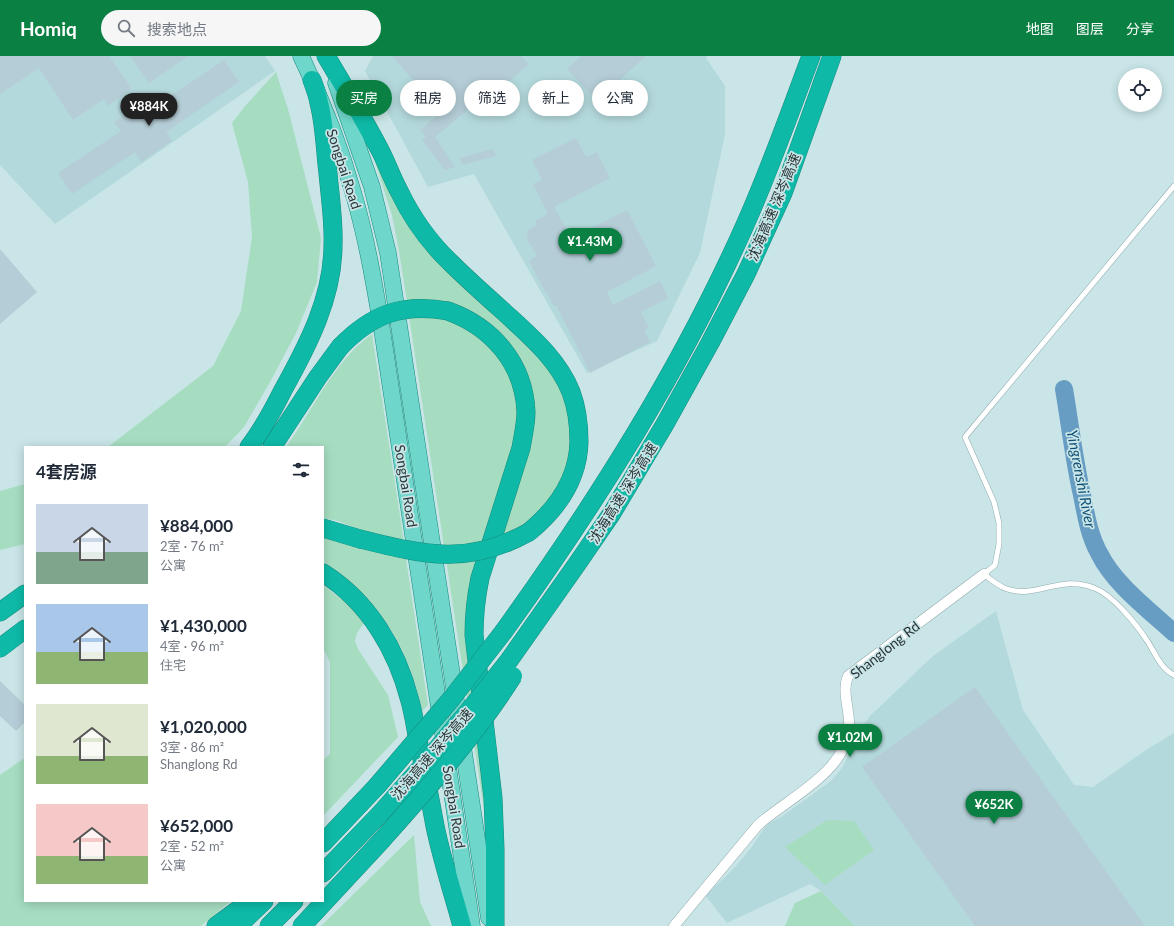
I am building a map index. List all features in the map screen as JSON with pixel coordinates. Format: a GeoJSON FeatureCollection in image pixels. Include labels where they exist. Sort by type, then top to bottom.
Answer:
{"type":"FeatureCollection","features":[{"type":"Feature","properties":{"kind":"highway"},"geometry":{"type":"LineString","coordinates":[[324,528],[409,551],[454,555],[493,549],[512,542],[530,532],[544,520],[566,491],[579,455],[577,412],[571,391],[561,372],[534,340],[438,251],[423,232],[399,191],[373,137],[325,56]]}},
{"type":"Feature","properties":{"kind":"highway","name":"沈海高速 深岑高速"},"geometry":{"type":"LineString","coordinates":[[324,842],[376,786],[452,698],[504,631],[544,575],[608,478],[650,408],[700,318],[726,265],[762,187],[811,56]]}},
{"type":"Feature","properties":{"kind":"highway","name":"沈海高速 深岑高速"},"geometry":{"type":"LineString","coordinates":[[324,872],[379,815],[467,713],[511,668],[541,630],[577,564],[612,513],[661,430],[710,343],[746,274],[783,193],[832,56]]}},
{"type":"Feature","properties":{"kind":"highway"},"geometry":{"type":"LineString","coordinates":[[250,446],[265,424],[301,357],[318,321],[326,296],[331,272],[334,246],[332,215],[320,104],[312,80]]}},
{"type":"Feature","properties":{"kind":"highway"},"geometry":{"type":"LineString","coordinates":[[273,446],[318,377],[340,347],[364,325],[389,313],[404,309],[430,308],[448,311],[461,316],[476,324],[493,337],[507,354],[517,372],[523,392],[526,411],[525,427],[521,448],[480,578],[474,615],[474,635],[493,798],[495,926]]}},
{"type":"Feature","properties":{"kind":"highway"},"geometry":{"type":"LineString","coordinates":[[324,575],[357,600],[371,616],[393,654],[403,677],[410,701],[437,833],[462,926]]}},
{"type":"Feature","properties":{"kind":"highway"},"geometry":{"type":"LineString","coordinates":[[0,612],[24,595]]}},
{"type":"Feature","properties":{"kind":"highway"},"geometry":{"type":"LineString","coordinates":[[0,648],[24,629]]}},
{"type":"Feature","properties":{"kind":"highway"},"geometry":{"type":"LineString","coordinates":[[302,926],[381,841],[459,751],[500,697],[511,668]]}},
{"type":"Feature","properties":{"kind":"highway"},"geometry":{"type":"LineString","coordinates":[[216,926],[249,902]]}},
{"type":"Feature","properties":{"kind":"highway"},"geometry":{"type":"LineString","coordinates":[[238,926],[263,902]]}},
{"type":"Feature","properties":{"kind":"highway"},"geometry":{"type":"LineString","coordinates":[[269,926],[293,902]]}},
{"type":"Feature","properties":{"kind":"main road","name":"Songbai Road"},"geometry":{"type":"LineString","coordinates":[[301,56],[341,152],[354,193],[374,284],[472,926]]}},
{"type":"Feature","properties":{"kind":"main road","name":"Songbai Road"},"geometry":{"type":"LineString","coordinates":[[325,56],[348,114],[366,167],[381,218],[388,253],[490,926]]}},
{"type":"Feature","properties":{"kind":"street","name":"Shanglong Rd"},"geometry":{"type":"LineString","coordinates":[[674,926],[758,825],[771,813],[815,782],[831,766],[844,748],[849,731],[849,714],[845,684],[848,676],[984,574]]}},
{"type":"Feature","properties":{"kind":"lane"},"geometry":{"type":"LineString","coordinates":[[1174,186],[965,437],[994,502],[999,523],[999,544],[995,565],[984,574],[995,584],[1008,590],[1021,592],[1070,583],[1083,584],[1096,588],[1107,596],[1128,617],[1147,640],[1168,672],[1174,675]]}},
{"type":"Feature","properties":{"kind":"shaded area"},"geometry":{"type":"Polygon","coordinates":[[[0,56],[265,56],[275,71],[55,224],[0,165],[0,56]]]}},
{"type":"Feature","properties":{"kind":"shaded area"},"geometry":{"type":"Polygon","coordinates":[[[373,56],[707,56],[706,58],[725,86],[725,134],[700,253],[657,341],[587,373],[474,174],[428,187],[389,116],[392,116],[392,80],[370,80],[365,71],[373,56]]]}},
{"type":"Feature","properties":{"kind":"shaded area"},"geometry":{"type":"Polygon","coordinates":[[[996,611],[1023,710],[1074,785],[1093,787],[1146,750],[1174,733],[1174,926],[855,926],[821,891],[810,884],[727,923],[705,895],[735,867],[751,848],[765,827],[831,781],[842,768],[864,724],[870,716],[933,656],[996,611]]]}},
{"type":"Feature","properties":{"kind":"green space"},"geometry":{"type":"Polygon","coordinates":[[[276,72],[288,109],[321,238],[317,282],[296,333],[270,382],[244,427],[226,446],[109,446],[213,366],[241,311],[252,237],[248,182],[232,123],[276,72]]]}},
{"type":"Feature","properties":{"kind":"green space"},"geometry":{"type":"Polygon","coordinates":[[[369,143],[392,194],[529,345],[554,376],[563,393],[572,429],[568,466],[552,499],[526,526],[500,539],[521,474],[513,349],[407,301],[392,215],[369,143]]]}},
{"type":"Feature","properties":{"kind":"green space"},"geometry":{"type":"Polygon","coordinates":[[[429,315],[458,322],[488,342],[510,375],[518,411],[513,447],[473,576],[487,829],[409,316],[429,315]]]}},
{"type":"Feature","properties":{"kind":"green space"},"geometry":{"type":"Polygon","coordinates":[[[372,334],[404,542],[363,531],[338,521],[324,518],[324,446],[287,446],[335,372],[358,345],[372,334]]]}},
{"type":"Feature","properties":{"kind":"green space"},"geometry":{"type":"Polygon","coordinates":[[[24,484],[24,544],[0,550],[0,491],[24,484]]]}},
{"type":"Feature","properties":{"kind":"green space"},"geometry":{"type":"Polygon","coordinates":[[[324,538],[406,559],[428,705],[422,711],[409,666],[400,645],[389,626],[376,608],[343,576],[324,563],[324,538]]]}},
{"type":"Feature","properties":{"kind":"green space"},"geometry":{"type":"Polygon","coordinates":[[[324,586],[350,606],[364,623],[357,633],[355,641],[358,649],[388,695],[398,737],[324,815],[324,759],[330,754],[330,662],[324,650],[324,586]]]}},
{"type":"Feature","properties":{"kind":"green space"},"geometry":{"type":"Polygon","coordinates":[[[24,760],[24,902],[230,902],[201,926],[0,926],[0,775],[24,760]]]}},
{"type":"Feature","properties":{"kind":"green space"},"geometry":{"type":"Polygon","coordinates":[[[827,820],[854,821],[874,850],[825,885],[785,847],[827,820]]]}},
{"type":"Feature","properties":{"kind":"green space"},"geometry":{"type":"Polygon","coordinates":[[[414,835],[420,902],[431,926],[321,926],[414,835]]]}},
{"type":"Feature","properties":{"kind":"green space"},"geometry":{"type":"Polygon","coordinates":[[[821,891],[855,926],[785,926],[795,903],[821,891]]]}},
{"type":"Feature","properties":{"kind":"building"},"geometry":{"type":"Polygon","coordinates":[[[0,56],[109,56],[132,89],[108,106],[104,99],[73,120],[39,68],[0,94],[0,56]]]}},
{"type":"Feature","properties":{"kind":"building"},"geometry":{"type":"Polygon","coordinates":[[[130,56],[188,56],[149,83],[130,56]]]}},
{"type":"Feature","properties":{"kind":"building"},"geometry":{"type":"Polygon","coordinates":[[[392,56],[521,56],[529,64],[511,80],[464,80],[464,113],[435,137],[455,167],[445,170],[422,140],[426,137],[420,130],[436,116],[456,116],[456,80],[413,80],[392,56]]]}},
{"type":"Feature","properties":{"kind":"building"},"geometry":{"type":"Polygon","coordinates":[[[581,56],[646,56],[620,80],[592,80],[592,96],[584,87],[584,80],[577,80],[567,69],[581,56]]]}},
{"type":"Feature","properties":{"kind":"building"},"geometry":{"type":"Polygon","coordinates":[[[224,60],[239,82],[166,132],[172,141],[141,162],[135,152],[72,194],[58,173],[121,131],[114,122],[145,101],[151,109],[224,60]]]}},
{"type":"Feature","properties":{"kind":"building"},"geometry":{"type":"Polygon","coordinates":[[[576,138],[586,157],[597,152],[610,178],[554,207],[572,238],[627,210],[656,266],[607,292],[613,305],[660,281],[668,298],[641,312],[649,328],[644,330],[650,342],[590,373],[556,305],[554,306],[546,291],[545,292],[529,261],[537,256],[527,239],[528,230],[537,225],[535,221],[548,214],[533,184],[542,180],[532,160],[576,138]]]}},
{"type":"Feature","properties":{"kind":"building"},"geometry":{"type":"Polygon","coordinates":[[[493,149],[496,156],[462,165],[460,158],[493,149]]]}},
{"type":"Feature","properties":{"kind":"building"},"geometry":{"type":"Polygon","coordinates":[[[0,249],[37,292],[0,324],[0,249]]]}},
{"type":"Feature","properties":{"kind":"building"},"geometry":{"type":"Polygon","coordinates":[[[0,681],[24,704],[24,723],[16,731],[0,716],[0,681]]]}},
{"type":"Feature","properties":{"kind":"building"},"geometry":{"type":"Polygon","coordinates":[[[975,687],[1145,926],[975,926],[862,767],[975,687]]]}},
{"type":"Feature","properties":{"kind":"waterway","name":"Yingrenshi River"},"geometry":{"type":"LineString","coordinates":[[1064,389],[1079,482],[1088,525],[1096,546],[1106,564],[1123,586],[1174,633]]}}]}
